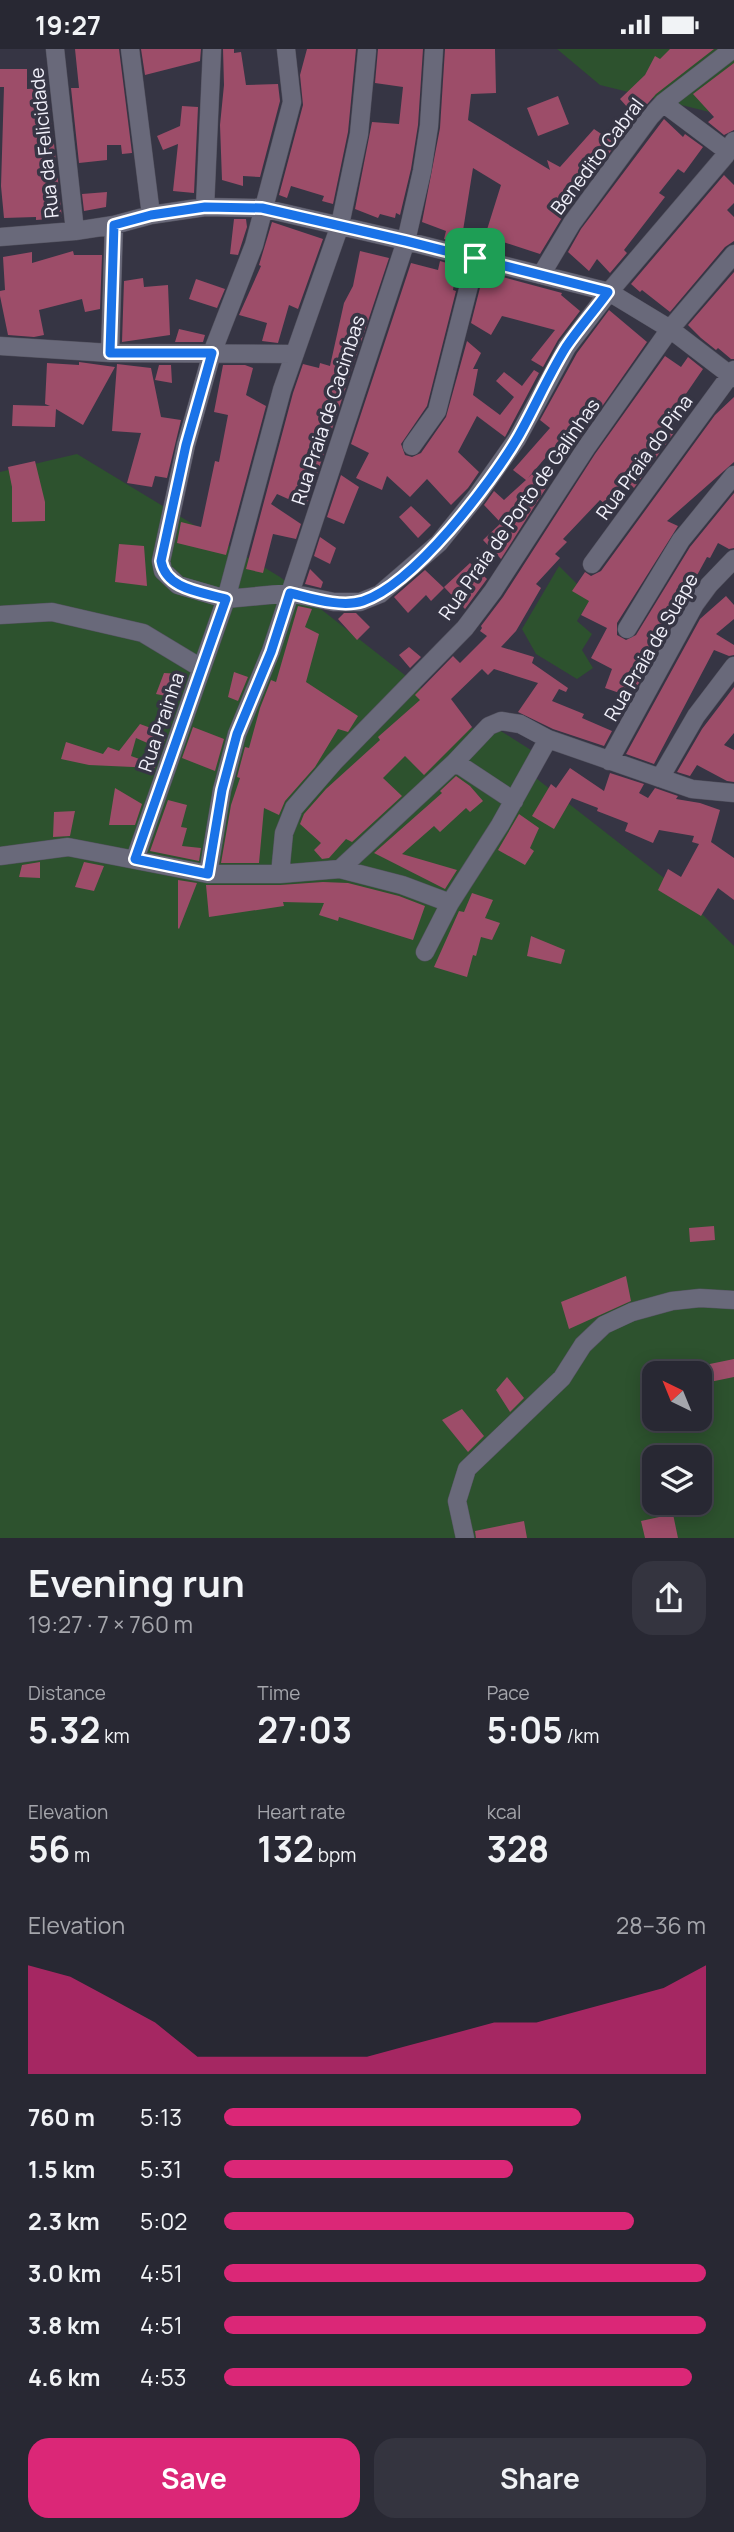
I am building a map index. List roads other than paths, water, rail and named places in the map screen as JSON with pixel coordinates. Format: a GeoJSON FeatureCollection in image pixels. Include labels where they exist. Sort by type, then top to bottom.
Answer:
{"type":"FeatureCollection","features":[{"type":"Feature","properties":{"kind":"street","name":"Rua da Felicidade"},"geometry":{"type":"LineString","coordinates":[[55,49],[75,232]]}},
{"type":"Feature","properties":{"kind":"street"},"geometry":{"type":"LineString","coordinates":[[130,49],[151,215]]}},
{"type":"Feature","properties":{"kind":"street"},"geometry":{"type":"LineString","coordinates":[[205,207],[212,49]]}},
{"type":"Feature","properties":{"kind":"street"},"geometry":{"type":"LineString","coordinates":[[286,49],[292,102],[254,245],[212,353],[186,445],[161,561],[163,571],[177,585],[226,599],[290,593],[334,602],[360,602],[380,594],[439,543],[517,439],[567,347],[608,292],[730,152],[663,103]]}},
{"type":"Feature","properties":{"kind":"street","name":"Rua Praia de Cacimbas"},"geometry":{"type":"LineString","coordinates":[[208,874],[222,790],[237,734],[271,652],[406,241],[422,171],[434,49]]}},
{"type":"Feature","properties":{"kind":"street","name":"Benedito Cabral"},"geometry":{"type":"LineString","coordinates":[[541,275],[572,223],[663,103],[733,49]]}},
{"type":"Feature","properties":{"kind":"street","name":"Rua Prainha"},"geometry":{"type":"LineString","coordinates":[[135,859],[226,599],[293,354],[340,225],[359,134],[367,51]]}},
{"type":"Feature","properties":{"kind":"street"},"geometry":{"type":"LineString","coordinates":[[0,237],[75,232],[151,215],[205,207],[262,208],[608,292],[670,329],[733,374]]}},
{"type":"Feature","properties":{"kind":"street"},"geometry":{"type":"LineString","coordinates":[[110,353],[114,225]]}},
{"type":"Feature","properties":{"kind":"street","name":"Rua Praia de Porto de Galinhas"},"geometry":{"type":"LineString","coordinates":[[280,874],[284,834],[294,808],[334,762],[465,628],[493,591],[586,448],[670,329],[734,254]]}},
{"type":"Feature","properties":{"kind":"street"},"geometry":{"type":"LineString","coordinates":[[412,446],[438,411],[475,258]]}},
{"type":"Feature","properties":{"kind":"street"},"geometry":{"type":"LineString","coordinates":[[0,346],[110,353],[293,354]]}},
{"type":"Feature","properties":{"kind":"street","name":"Rua Praia do Pina"},"geometry":{"type":"LineString","coordinates":[[592,564],[733,374]]}},
{"type":"Feature","properties":{"kind":"street"},"geometry":{"type":"LineString","coordinates":[[627,629],[681,540],[734,475]]}},
{"type":"Feature","properties":{"kind":"street","name":"Rua Praia de Suape"},"geometry":{"type":"LineString","coordinates":[[609,761],[695,604],[734,559]]}},
{"type":"Feature","properties":{"kind":"street"},"geometry":{"type":"LineString","coordinates":[[0,615],[51,612],[143,633],[201,668]]}},
{"type":"Feature","properties":{"kind":"street"},"geometry":{"type":"LineString","coordinates":[[660,778],[696,716],[734,666]]}},
{"type":"Feature","properties":{"kind":"street"},"geometry":{"type":"LineString","coordinates":[[340,869],[455,762],[489,726],[501,721],[520,724],[548,739],[692,789],[734,793]]}},
{"type":"Feature","properties":{"kind":"street"},"geometry":{"type":"LineString","coordinates":[[425,952],[450,903],[514,801],[548,739]]}},
{"type":"Feature","properties":{"kind":"street"},"geometry":{"type":"LineString","coordinates":[[455,762],[514,801]]}},
{"type":"Feature","properties":{"kind":"street"},"geometry":{"type":"LineString","coordinates":[[0,856],[68,847],[208,874],[280,874],[340,869],[402,884],[450,903]]}},
{"type":"Feature","properties":{"kind":"street"},"geometry":{"type":"LineString","coordinates":[[466,1538],[457,1501],[467,1469],[562,1378],[583,1345],[604,1325],[632,1312],[672,1301],[700,1298],[734,1300]]}}]}
